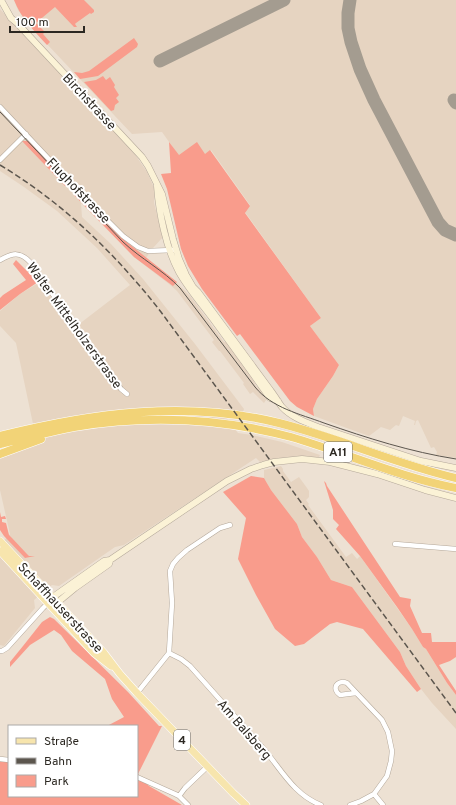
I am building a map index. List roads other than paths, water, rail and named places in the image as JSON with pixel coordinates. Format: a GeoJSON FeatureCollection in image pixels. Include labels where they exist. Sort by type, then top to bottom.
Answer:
{"type":"FeatureCollection","features":[{"type":"Feature","properties":{"kind":"highway","name":"A11"},"geometry":{"type":"LineString","coordinates":[[0,435],[68,421],[117,414],[163,411],[217,413],[279,423],[317,434],[405,464],[456,478]]}},
{"type":"Feature","properties":{"kind":"highway","name":"A11"},"geometry":{"type":"LineString","coordinates":[[0,444],[73,428],[105,423],[159,420],[201,421],[253,428],[290,437],[397,472],[456,488]]}},
{"type":"Feature","properties":{"kind":"highway"},"geometry":{"type":"LineString","coordinates":[[0,454],[73,428]]}},
{"type":"Feature","properties":{"kind":"main road","name":"Birchstrasse"},"geometry":{"type":"LineString","coordinates":[[1,0],[11,18],[142,157],[157,184],[157,198],[172,250]]}},
{"type":"Feature","properties":{"kind":"main road","name":"Birchstrasse"},"geometry":{"type":"LineString","coordinates":[[6,0],[17,23]]}},
{"type":"Feature","properties":{"kind":"main road"},"geometry":{"type":"LineString","coordinates":[[172,250],[193,287],[202,296],[282,407],[292,415],[318,427],[421,461],[456,468]]}},
{"type":"Feature","properties":{"kind":"main road"},"geometry":{"type":"LineString","coordinates":[[48,603],[104,561],[110,560],[227,480],[244,472],[274,462],[302,459],[330,462],[377,474],[425,490],[456,498]]}},
{"type":"Feature","properties":{"kind":"main road","name":"Schaffhauserstrasse"},"geometry":{"type":"LineString","coordinates":[[0,541],[104,653],[136,693],[232,793],[246,805]]}},
{"type":"Feature","properties":{"kind":"main road","name":"Schaffhauserstrasse"},"geometry":{"type":"LineString","coordinates":[[0,551],[94,653],[120,674]]}},
{"type":"Feature","properties":{"kind":"street","name":"Flughofstrasse"},"geometry":{"type":"LineString","coordinates":[[0,107],[123,236],[133,244],[148,251],[172,250]]}},
{"type":"Feature","properties":{"kind":"street"},"geometry":{"type":"LineString","coordinates":[[0,160],[26,134]]}},
{"type":"Feature","properties":{"kind":"street","name":"Walter Mittelholzerstrasse"},"geometry":{"type":"LineString","coordinates":[[0,260],[15,254],[20,255],[31,263],[77,329],[121,389],[127,394]]}},
{"type":"Feature","properties":{"kind":"street"},"geometry":{"type":"LineString","coordinates":[[136,693],[169,653],[172,603],[170,571],[173,564],[187,550],[220,528],[230,525]]}},
{"type":"Feature","properties":{"kind":"street"},"geometry":{"type":"LineString","coordinates":[[395,544],[456,549]]}},
{"type":"Feature","properties":{"kind":"street"},"geometry":{"type":"LineString","coordinates":[[0,651],[7,648],[48,603]]}},
{"type":"Feature","properties":{"kind":"street","name":"Am Balsberg"},"geometry":{"type":"LineString","coordinates":[[169,653],[185,662],[194,671],[266,752],[298,792],[308,800],[321,805]]}},
{"type":"Feature","properties":{"kind":"street"},"geometry":{"type":"LineString","coordinates":[[350,805],[374,794],[387,776],[391,765],[392,751],[388,732],[382,720],[356,692]]}},
{"type":"Feature","properties":{"kind":"street"},"geometry":{"type":"LineString","coordinates":[[179,796],[185,788],[207,767]]}},
{"type":"Feature","properties":{"kind":"street"},"geometry":{"type":"LineString","coordinates":[[138,777],[179,796],[188,805]]}},
{"type":"Feature","properties":{"kind":"street"},"geometry":{"type":"LineString","coordinates":[[374,794],[384,805]]}},
{"type":"Feature","properties":{"kind":"tram line"},"geometry":{"type":"LineString","coordinates":[[0,112],[123,242],[180,288],[255,387],[262,394],[287,410],[340,429],[422,453],[456,459]]}},
{"type":"Feature","properties":{"kind":"railway"},"geometry":{"type":"LineString","coordinates":[[0,165],[23,180],[67,213],[107,250],[144,291],[456,713]]}}]}
